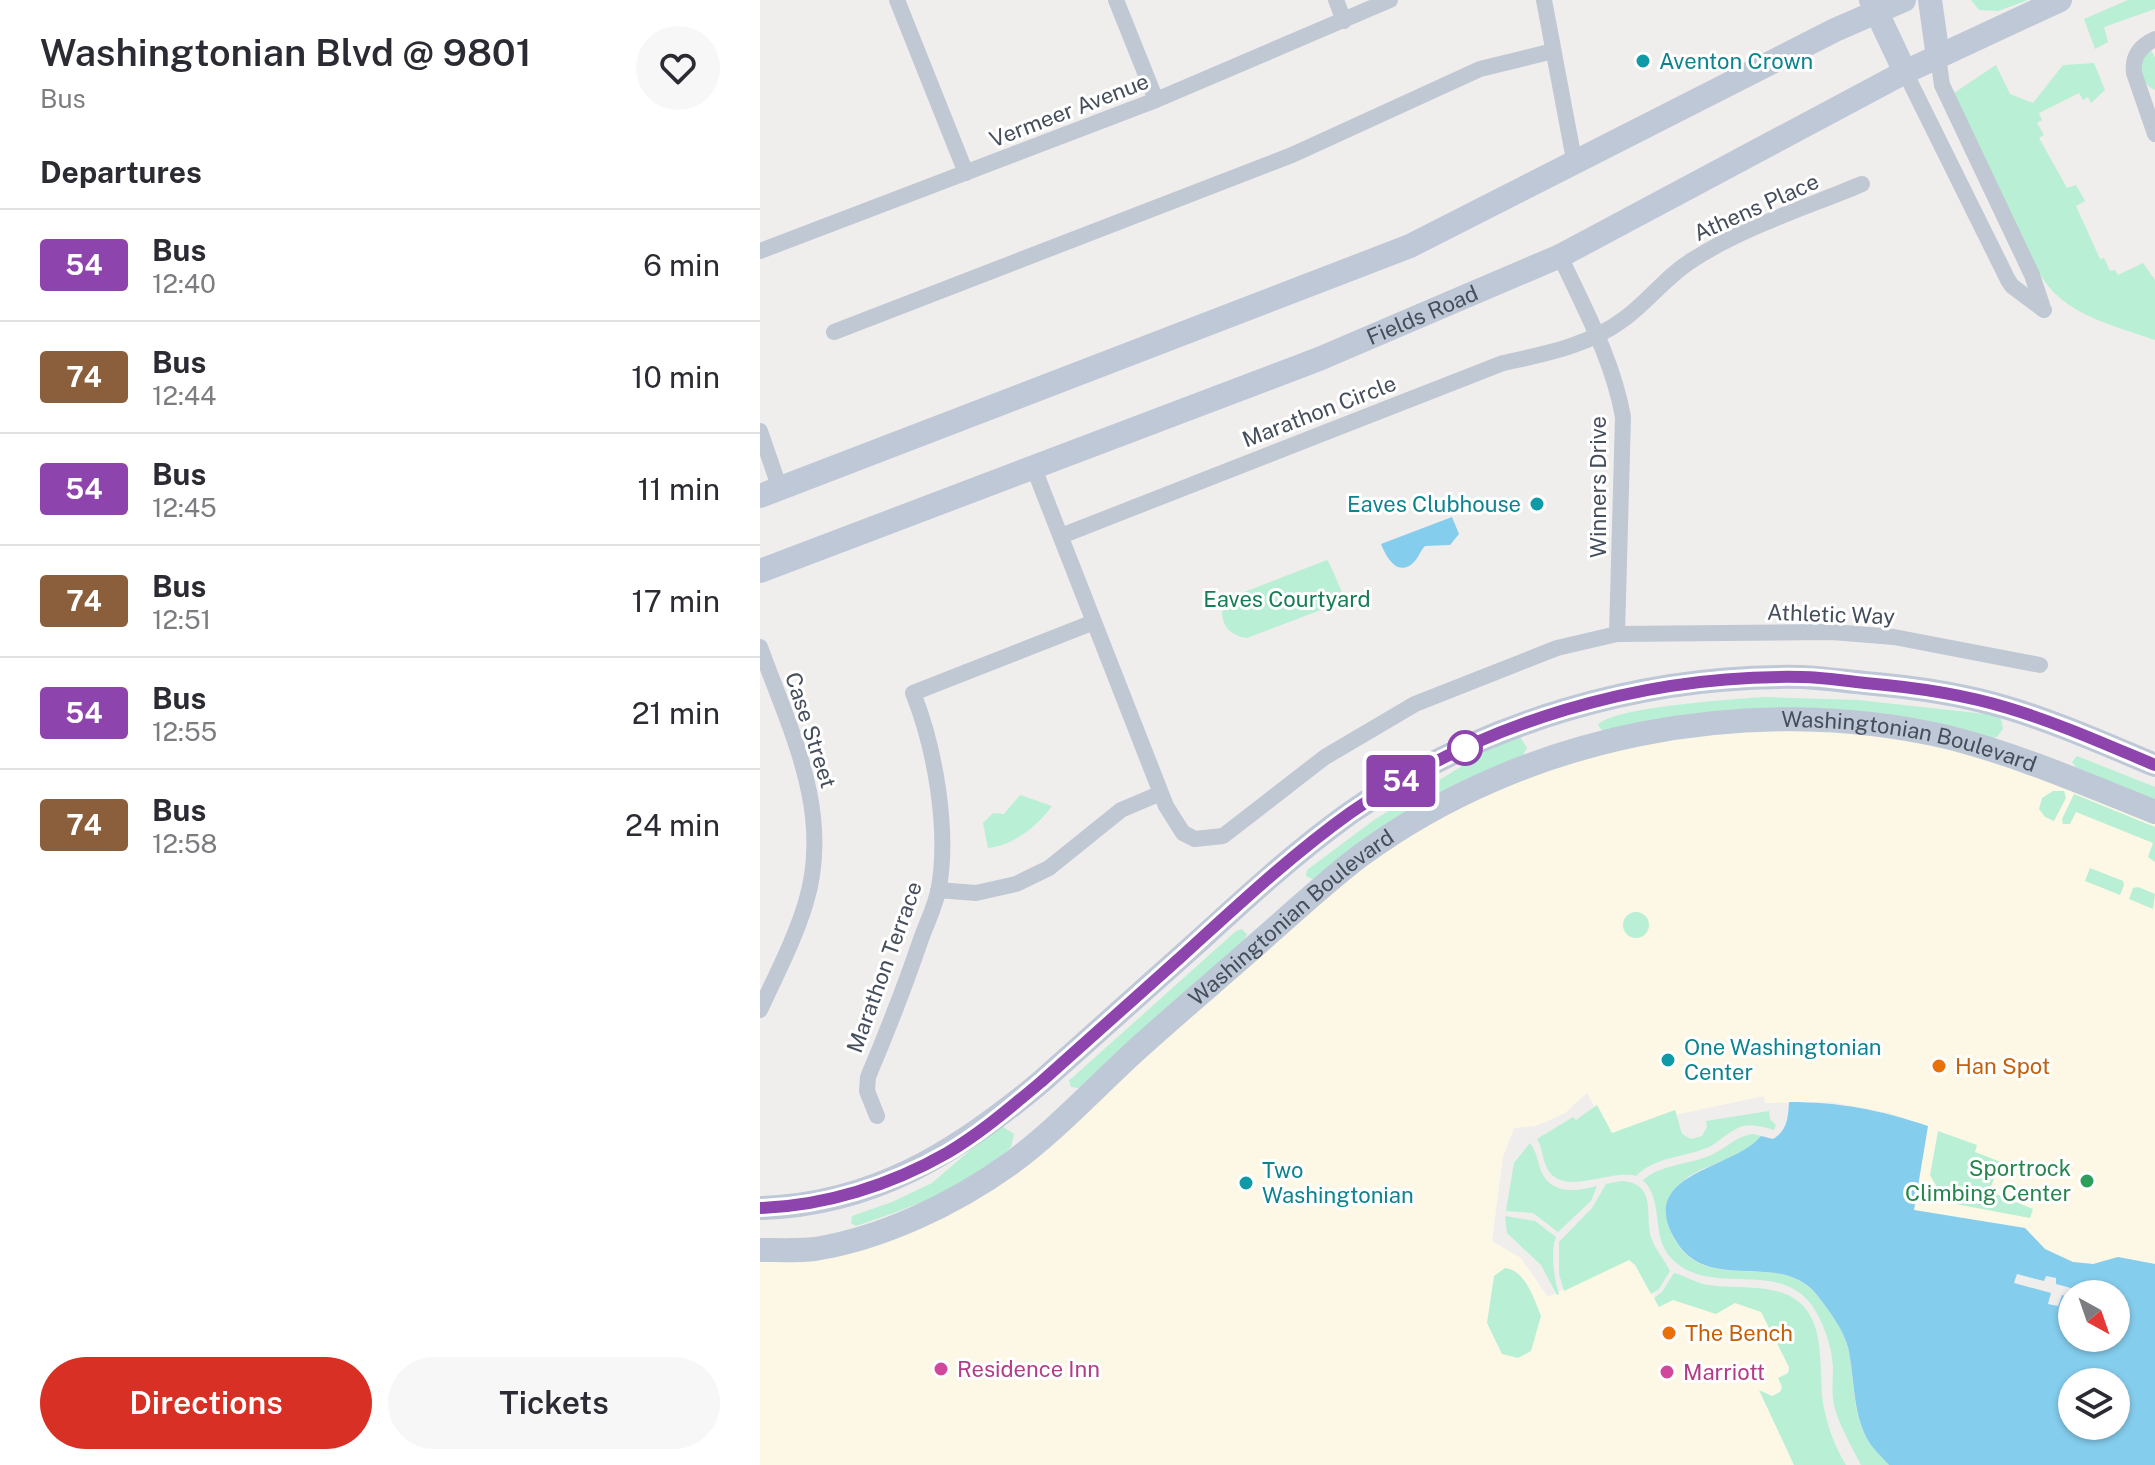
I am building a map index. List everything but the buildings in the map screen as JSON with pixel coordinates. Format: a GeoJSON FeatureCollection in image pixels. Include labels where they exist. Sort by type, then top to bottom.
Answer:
{"type":"FeatureCollection","features":[{"type":"Feature","properties":{"kind":"street"},"geometry":{"type":"LineString","coordinates":[[897,0],[966,173]]}},
{"type":"Feature","properties":{"kind":"street"},"geometry":{"type":"LineString","coordinates":[[1116,0],[1156,100]]}},
{"type":"Feature","properties":{"kind":"street"},"geometry":{"type":"LineString","coordinates":[[1336,0],[1344,21]]}},
{"type":"Feature","properties":{"kind":"street","name":"Vermeer Avenue"},"geometry":{"type":"LineString","coordinates":[[760,251],[1156,100],[1390,0]]}},
{"type":"Feature","properties":{"kind":"street"},"geometry":{"type":"LineString","coordinates":[[1544,0],[1575,165]]}},
{"type":"Feature","properties":{"kind":"street"},"geometry":{"type":"LineString","coordinates":[[760,431],[770,492],[1410,246],[1575,165],[1811,42],[1873,6],[1904,0]]}},
{"type":"Feature","properties":{"kind":"street"},"geometry":{"type":"LineString","coordinates":[[1873,6],[2008,280],[2044,310],[2032,275],[1942,85],[1930,0]]}},
{"type":"Feature","properties":{"kind":"street","name":"Fields Road"},"geometry":{"type":"LineString","coordinates":[[760,571],[1319,359],[1560,256],[1905,72],[2060,0]]}},
{"type":"Feature","properties":{"kind":"street"},"geometry":{"type":"LineString","coordinates":[[2155,39],[2136,54],[2133,64],[2155,134]]}},
{"type":"Feature","properties":{"kind":"street"},"geometry":{"type":"LineString","coordinates":[[834,332],[1292,155],[1480,69],[1553,51]]}},
{"type":"Feature","properties":{"kind":"street","name":"Athens Place"},"geometry":{"type":"LineString","coordinates":[[1597,335],[1622,321],[1673,275],[1712,248],[1862,184]]}},
{"type":"Feature","properties":{"kind":"street","name":"Winners Drive"},"geometry":{"type":"LineString","coordinates":[[1560,256],[1597,335],[1618,389],[1623,417],[1617,634]]}},
{"type":"Feature","properties":{"kind":"street","name":"Marathon Circle"},"geometry":{"type":"LineString","coordinates":[[1061,536],[1503,363],[1562,350],[1597,335]]}},
{"type":"Feature","properties":{"kind":"street"},"geometry":{"type":"LineString","coordinates":[[1033,466],[1173,821],[1183,833],[1195,839],[1223,836],[1325,757],[1415,704],[1557,648],[1617,634]]}},
{"type":"Feature","properties":{"kind":"street","name":"Marathon Terrace"},"geometry":{"type":"LineString","coordinates":[[877,1116],[867,1091],[868,1077],[904,990],[938,890],[941,841],[937,794],[926,735],[913,693],[1094,622]]}},
{"type":"Feature","properties":{"kind":"street","name":"Athletic Way"},"geometry":{"type":"LineString","coordinates":[[1617,634],[1832,632],[1944,645],[2040,665]]}},
{"type":"Feature","properties":{"kind":"street","name":"Case Street"},"geometry":{"type":"LineString","coordinates":[[760,647],[807,775],[816,838],[814,868],[806,902],[760,1010]]}},
{"type":"Feature","properties":{"kind":"street","name":"Washingtonian Boulevard"},"geometry":{"type":"LineString","coordinates":[[760,1208],[810,1204],[837,1198],[949,1152],[1041,1082],[1265,881],[1351,813],[1398,783],[1490,736],[1560,711],[1638,691],[1803,677],[1900,686],[2007,707],[2155,765]]}},
{"type":"Feature","properties":{"kind":"street"},"geometry":{"type":"LineString","coordinates":[[1560,711],[1573,751]]}},
{"type":"Feature","properties":{"kind":"street","name":"Washingtonian Boulevard"},"geometry":{"type":"LineString","coordinates":[[760,1250],[815,1249],[878,1232],[918,1216],[1010,1164],[1360,857],[1409,824],[1464,794],[1573,751],[1650,732],[1706,723],[1803,720],[1871,724],[1989,748],[2155,812]]}},
{"type":"Feature","properties":{"kind":"street"},"geometry":{"type":"LineString","coordinates":[[2035,764],[2051,723]]}},
{"type":"Feature","properties":{"kind":"street"},"geometry":{"type":"LineString","coordinates":[[938,890],[976,893],[1016,884],[1049,868],[1121,810],[1161,793]]}},
{"type":"Feature","properties":{"kind":"street"},"geometry":{"type":"LineString","coordinates":[[1265,881],[1292,914]]}},
{"type":"Feature","properties":{"kind":"street"},"geometry":{"type":"LineString","coordinates":[[1041,1082],[1068,1113]]}},
{"type":"Feature","properties":{"kind":"shaded area"},"geometry":{"type":"Polygon","coordinates":[[[1709,725],[1929,737],[2155,815],[2155,1264],[2118,1257],[2093,1264],[2073,1262],[2045,1249],[2025,1228],[1914,1210],[1928,1127],[1889,1113],[1832,1102],[1765,1103],[1764,1096],[1670,1116],[1612,1139],[1587,1093],[1565,1113],[1536,1126],[1514,1128],[1503,1157],[1492,1241],[1521,1258],[1548,1297],[1623,1258],[1632,1259],[1660,1305],[1673,1298],[1735,1302],[1763,1310],[1791,1367],[1817,1465],[760,1465],[760,1255],[812,1253],[983,1185],[1306,905],[1475,793],[1582,753],[1709,725]]]}},
{"type":"Feature","properties":{"kind":"green space"},"geometry":{"type":"Polygon","coordinates":[[[1971,0],[2028,0],[1998,11],[1979,10],[1971,0]]]}},
{"type":"Feature","properties":{"kind":"green space"},"geometry":{"type":"Polygon","coordinates":[[[2128,0],[2155,0],[2155,9],[2104,27],[2108,42],[2095,49],[2084,19],[2128,0]]]}},
{"type":"Feature","properties":{"kind":"green space"},"geometry":{"type":"Polygon","coordinates":[[[2150,49],[2155,57],[2155,90],[2145,81],[2139,64],[2139,59],[2150,49]]]}},
{"type":"Feature","properties":{"kind":"green space"},"geometry":{"type":"Polygon","coordinates":[[[2094,63],[2105,90],[2091,103],[2088,97],[2083,100],[2079,93],[2039,113],[2042,120],[2037,123],[2044,135],[2039,138],[2067,188],[2076,185],[2085,201],[2076,206],[2100,259],[2104,258],[2110,271],[2115,270],[2118,275],[2143,263],[2155,280],[2155,340],[2090,317],[2062,300],[2050,288],[2040,274],[1954,93],[1996,65],[2010,94],[2033,103],[2063,65],[2094,63]]]}},
{"type":"Feature","properties":{"kind":"green space","name":"Eaves Courtyard"},"geometry":{"type":"Polygon","coordinates":[[[1327,560],[1344,596],[1342,602],[1247,638],[1232,633],[1226,626],[1222,612],[1234,596],[1327,560]]]}},
{"type":"Feature","properties":{"kind":"green space"},"geometry":{"type":"Polygon","coordinates":[[[1764,697],[1858,700],[1995,715],[2001,719],[2003,729],[1997,737],[1991,738],[1941,725],[1603,732],[1598,725],[1626,713],[1649,709],[1764,697]]]}},
{"type":"Feature","properties":{"kind":"green space"},"geometry":{"type":"Polygon","coordinates":[[[1520,737],[1527,748],[1522,757],[1316,878],[1306,876],[1307,870],[1374,820],[1508,738],[1520,737]]]}},
{"type":"Feature","properties":{"kind":"green space"},"geometry":{"type":"Polygon","coordinates":[[[2077,756],[2155,787],[2155,800],[2077,769],[2072,762],[2077,756]]]}},
{"type":"Feature","properties":{"kind":"green space"},"geometry":{"type":"Polygon","coordinates":[[[2053,791],[2064,791],[2066,798],[2054,821],[2045,817],[2039,809],[2042,798],[2053,791]]]}},
{"type":"Feature","properties":{"kind":"green space"},"geometry":{"type":"Polygon","coordinates":[[[2074,794],[2155,827],[2155,862],[2148,857],[2153,843],[2076,812],[2070,824],[2063,824],[2062,819],[2074,794]]]}},
{"type":"Feature","properties":{"kind":"green space"},"geometry":{"type":"Polygon","coordinates":[[[1020,795],[1052,806],[1024,834],[988,848],[983,823],[993,813],[1004,814],[1020,795]]]}},
{"type":"Feature","properties":{"kind":"green space"},"geometry":{"type":"Polygon","coordinates":[[[2090,868],[2123,881],[2120,895],[2085,881],[2090,868]]]}},
{"type":"Feature","properties":{"kind":"green space"},"geometry":{"type":"Polygon","coordinates":[[[2133,888],[2155,894],[2153,909],[2129,899],[2133,888]]]}},
{"type":"Feature","properties":{"kind":"green space"},"geometry":{"type":"Polygon","coordinates":[[[1636,912],[1645,916],[1649,925],[1645,934],[1636,938],[1627,934],[1623,925],[1627,916],[1636,912]]]}},
{"type":"Feature","properties":{"kind":"green space"},"geometry":{"type":"Polygon","coordinates":[[[1242,929],[1247,934],[1244,941],[1079,1088],[1071,1087],[1069,1080],[1236,931],[1242,929]]]}},
{"type":"Feature","properties":{"kind":"green space"},"geometry":{"type":"Polygon","coordinates":[[[1597,1105],[1612,1133],[1675,1110],[1682,1134],[1691,1139],[1702,1136],[1707,1127],[1706,1121],[1769,1111],[1770,1119],[1776,1125],[1774,1130],[1747,1125],[1739,1127],[1711,1146],[1662,1160],[1636,1176],[1575,1182],[1554,1177],[1547,1168],[1537,1139],[1573,1117],[1576,1120],[1597,1105]]]}},
{"type":"Feature","properties":{"kind":"green space"},"geometry":{"type":"Polygon","coordinates":[[[1003,1127],[1014,1134],[1011,1147],[978,1173],[917,1204],[856,1226],[851,1223],[852,1216],[932,1183],[995,1129],[1003,1127]]]}},
{"type":"Feature","properties":{"kind":"green space"},"geometry":{"type":"Polygon","coordinates":[[[1938,1131],[1977,1145],[1975,1152],[2001,1162],[1989,1191],[2033,1209],[2030,1218],[1950,1203],[1930,1175],[1938,1131]]]}},
{"type":"Feature","properties":{"kind":"green space"},"geometry":{"type":"Polygon","coordinates":[[[1761,1136],[1751,1146],[1699,1171],[1677,1188],[1668,1211],[1671,1232],[1690,1258],[1706,1266],[1783,1275],[1801,1282],[1817,1295],[1846,1340],[1856,1408],[1863,1431],[1889,1465],[1861,1465],[1847,1438],[1834,1404],[1829,1342],[1811,1304],[1797,1291],[1780,1283],[1704,1276],[1686,1270],[1665,1249],[1654,1198],[1643,1180],[1666,1168],[1709,1156],[1742,1137],[1761,1136]]]}},
{"type":"Feature","properties":{"kind":"green space"},"geometry":{"type":"Polygon","coordinates":[[[1530,1143],[1544,1177],[1556,1187],[1580,1190],[1597,1186],[1591,1201],[1558,1232],[1533,1213],[1506,1211],[1514,1163],[1530,1143]]]}},
{"type":"Feature","properties":{"kind":"green space"},"geometry":{"type":"Polygon","coordinates":[[[1621,1181],[1640,1187],[1645,1194],[1651,1237],[1670,1271],[1659,1289],[1651,1294],[1629,1260],[1564,1291],[1559,1274],[1559,1242],[1592,1208],[1606,1184],[1621,1181]]]}},
{"type":"Feature","properties":{"kind":"green space"},"geometry":{"type":"Polygon","coordinates":[[[1505,1216],[1535,1221],[1556,1237],[1553,1265],[1559,1294],[1541,1265],[1507,1233],[1505,1216]]]}},
{"type":"Feature","properties":{"kind":"green space"},"geometry":{"type":"Polygon","coordinates":[[[1505,1268],[1523,1279],[1541,1316],[1531,1351],[1518,1358],[1502,1354],[1487,1323],[1494,1276],[1505,1268]]]}},
{"type":"Feature","properties":{"kind":"green space"},"geometry":{"type":"Polygon","coordinates":[[[1674,1273],[1708,1285],[1778,1292],[1801,1304],[1816,1330],[1826,1415],[1835,1444],[1846,1465],[1794,1465],[1759,1390],[1772,1396],[1780,1392],[1782,1387],[1778,1378],[1788,1373],[1789,1367],[1761,1312],[1735,1303],[1716,1314],[1673,1300],[1659,1307],[1654,1298],[1662,1292],[1674,1273]]]}},
{"type":"Feature","properties":{"kind":"water"},"geometry":{"type":"Polygon","coordinates":[[[1452,517],[1459,534],[1450,545],[1425,546],[1416,560],[1403,568],[1393,564],[1386,555],[1381,544],[1452,517]]]}},
{"type":"Feature","properties":{"kind":"water"},"geometry":{"type":"Polygon","coordinates":[[[1789,1102],[1808,1102],[1876,1111],[1928,1126],[1914,1210],[2025,1228],[2045,1249],[2073,1262],[2093,1264],[2118,1257],[2155,1264],[2155,1465],[1889,1465],[1871,1445],[1864,1431],[1857,1408],[1846,1340],[1817,1295],[1802,1282],[1784,1275],[1706,1266],[1690,1257],[1676,1241],[1666,1218],[1668,1200],[1677,1186],[1748,1147],[1761,1136],[1773,1139],[1784,1127],[1789,1102]]]}},
{"type":"Feature","properties":{"kind":"pier"},"geometry":{"type":"Polygon","coordinates":[[[2017,1274],[2044,1281],[2046,1276],[2056,1278],[2058,1306],[2048,1304],[2051,1293],[2014,1283],[2017,1274]]]}},
{"type":"Feature","properties":{"kind":"bus line","name":"54"},"geometry":{"type":"LineString","coordinates":[[760,1208],[810,1204],[861,1191],[949,1152],[1041,1082],[1265,881],[1351,813],[1455,752],[1513,726],[1560,711],[1638,691],[1736,680],[1803,677],[1900,686],[2007,707],[2155,765]]}},
{"type":"Feature","properties":{"kind":"place","name":"Aventon Crown"},"geometry":{"type":"Point","coordinates":[1643,61]}},
{"type":"Feature","properties":{"kind":"place","name":"Eaves Clubhouse"},"geometry":{"type":"Point","coordinates":[1537,504]}},
{"type":"Feature","properties":{"kind":"place","name":"One Washingtonian Center"},"geometry":{"type":"Point","coordinates":[1668,1060]}},
{"type":"Feature","properties":{"kind":"place","name":"Han Spot"},"geometry":{"type":"Point","coordinates":[1939,1066]}},
{"type":"Feature","properties":{"kind":"place","name":"Sportrock Climbing Center"},"geometry":{"type":"Point","coordinates":[2087,1181]}},
{"type":"Feature","properties":{"kind":"place","name":"Two Washingtonian"},"geometry":{"type":"Point","coordinates":[1246,1183]}},
{"type":"Feature","properties":{"kind":"place","name":"The Bench"},"geometry":{"type":"Point","coordinates":[1669,1333]}},
{"type":"Feature","properties":{"kind":"place","name":"Residence Inn"},"geometry":{"type":"Point","coordinates":[941,1369]}},
{"type":"Feature","properties":{"kind":"place","name":"Marriott"},"geometry":{"type":"Point","coordinates":[1667,1372]}}]}
